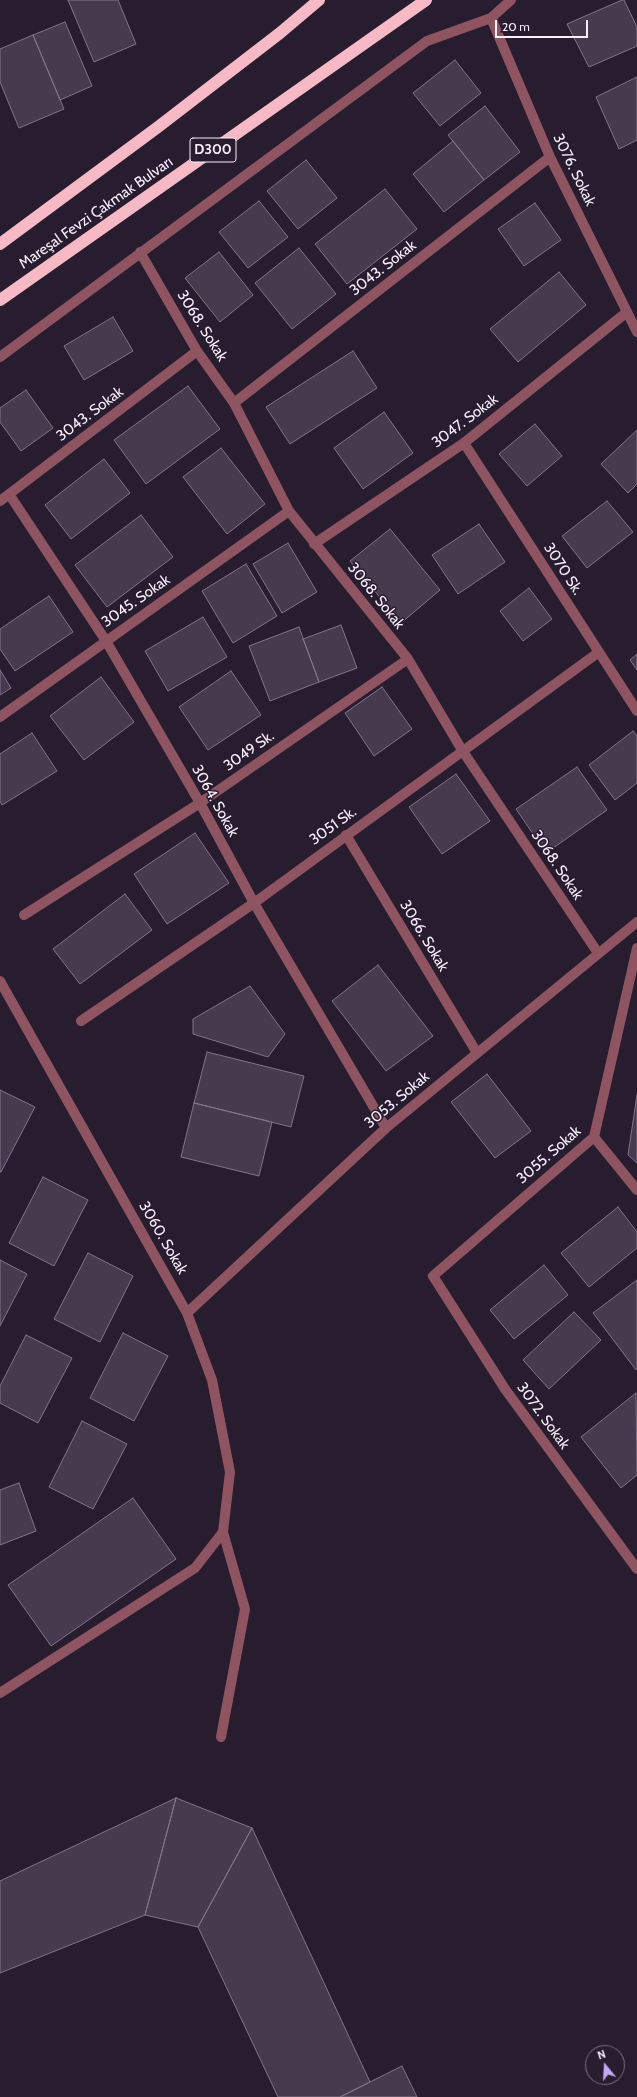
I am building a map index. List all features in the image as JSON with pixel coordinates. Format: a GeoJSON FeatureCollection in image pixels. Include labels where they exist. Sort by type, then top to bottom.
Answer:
{"type":"FeatureCollection","features":[{"type":"Feature","properties":{"kind":"highway","name":"Mareşal Fevzi Çakmak Bulvarı"},"geometry":{"type":"LineString","coordinates":[[0,244],[164,122],[280,33],[319,0]]}},
{"type":"Feature","properties":{"kind":"highway","name":"Mareşal Fevzi Çakmak Bulvarı"},"geometry":{"type":"LineString","coordinates":[[0,300],[426,0]]}},
{"type":"Feature","properties":{"kind":"street"},"geometry":{"type":"LineString","coordinates":[[0,357],[427,41],[491,18],[511,0]]}},
{"type":"Feature","properties":{"kind":"street","name":"3076. Sokak"},"geometry":{"type":"LineString","coordinates":[[491,18],[550,157],[637,332]]}},
{"type":"Feature","properties":{"kind":"street","name":"3043. Sokak"},"geometry":{"type":"LineString","coordinates":[[234,403],[550,157]]}},
{"type":"Feature","properties":{"kind":"street","name":"3068. Sokak"},"geometry":{"type":"LineString","coordinates":[[140,252],[197,351],[234,403],[290,511],[314,544],[408,659],[462,750],[598,953]]}},
{"type":"Feature","properties":{"kind":"street","name":"3047. Sokak"},"geometry":{"type":"LineString","coordinates":[[314,544],[464,443],[627,312]]}},
{"type":"Feature","properties":{"kind":"street","name":"3043. Sokak"},"geometry":{"type":"LineString","coordinates":[[0,501],[197,351]]}},
{"type":"Feature","properties":{"kind":"street","name":"3070 Sk."},"geometry":{"type":"LineString","coordinates":[[464,443],[637,711]]}},
{"type":"Feature","properties":{"kind":"street","name":"3064. Sokak"},"geometry":{"type":"LineString","coordinates":[[9,494],[106,641],[200,803],[254,903],[386,1128]]}},
{"type":"Feature","properties":{"kind":"street","name":"3045. Sokak"},"geometry":{"type":"LineString","coordinates":[[0,717],[290,511]]}},
{"type":"Feature","properties":{"kind":"street","name":"3051 Sk."},"geometry":{"type":"LineString","coordinates":[[81,1021],[254,903],[462,750],[599,652]]}},
{"type":"Feature","properties":{"kind":"street","name":"3049 Sk."},"geometry":{"type":"LineString","coordinates":[[24,915],[200,803],[408,659]]}},
{"type":"Feature","properties":{"kind":"street","name":"3066. Sokak"},"geometry":{"type":"LineString","coordinates":[[346,835],[477,1053]]}},
{"type":"Feature","properties":{"kind":"street","name":"3053. Sokak"},"geometry":{"type":"LineString","coordinates":[[187,1312],[386,1128],[637,922]]}},
{"type":"Feature","properties":{"kind":"street","name":"3055. Sokak"},"geometry":{"type":"LineString","coordinates":[[433,1276],[594,1137],[637,948]]}},
{"type":"Feature","properties":{"kind":"street","name":"3060. Sokak"},"geometry":{"type":"LineString","coordinates":[[0,982],[187,1312],[212,1380],[230,1472],[223,1532]]}},
{"type":"Feature","properties":{"kind":"street"},"geometry":{"type":"LineString","coordinates":[[594,1137],[637,1190]]}},
{"type":"Feature","properties":{"kind":"street","name":"3072. Sokak"},"geometry":{"type":"LineString","coordinates":[[433,1276],[505,1389],[637,1569]]}},
{"type":"Feature","properties":{"kind":"street"},"geometry":{"type":"LineString","coordinates":[[0,1693],[195,1568],[223,1532]]}},
{"type":"Feature","properties":{"kind":"street"},"geometry":{"type":"LineString","coordinates":[[221,1737],[245,1609],[223,1532]]}},
{"type":"Feature","properties":{"kind":"building"},"geometry":{"type":"Polygon","coordinates":[[[68,0],[118,0],[136,44],[94,62],[68,0]]]}},
{"type":"Feature","properties":{"kind":"building"},"geometry":{"type":"Polygon","coordinates":[[[624,0],[637,27],[637,46],[589,67],[567,24],[624,0]]]}},
{"type":"Feature","properties":{"kind":"building"},"geometry":{"type":"Polygon","coordinates":[[[65,22],[92,86],[60,100],[33,35],[65,22]]]}},
{"type":"Feature","properties":{"kind":"building"},"geometry":{"type":"Polygon","coordinates":[[[33,35],[64,109],[19,128],[0,82],[0,49],[33,35]]]}},
{"type":"Feature","properties":{"kind":"building"},"geometry":{"type":"Polygon","coordinates":[[[455,60],[481,93],[440,126],[413,93],[455,60]]]}},
{"type":"Feature","properties":{"kind":"building"},"geometry":{"type":"Polygon","coordinates":[[[637,77],[637,140],[619,149],[596,97],[637,77]]]}},
{"type":"Feature","properties":{"kind":"building"},"geometry":{"type":"Polygon","coordinates":[[[485,106],[520,152],[484,180],[448,135],[485,106]]]}},
{"type":"Feature","properties":{"kind":"building"},"geometry":{"type":"Polygon","coordinates":[[[453,141],[484,180],[444,212],[413,174],[453,141]]]}},
{"type":"Feature","properties":{"kind":"building"},"geometry":{"type":"Polygon","coordinates":[[[306,160],[337,198],[298,229],[267,191],[306,160]]]}},
{"type":"Feature","properties":{"kind":"building"},"geometry":{"type":"Polygon","coordinates":[[[385,189],[417,229],[347,284],[315,244],[385,189]]]}},
{"type":"Feature","properties":{"kind":"building"},"geometry":{"type":"Polygon","coordinates":[[[259,201],[288,237],[248,268],[219,232],[259,201]]]}},
{"type":"Feature","properties":{"kind":"building"},"geometry":{"type":"Polygon","coordinates":[[[535,203],[561,240],[524,266],[498,229],[535,203]]]}},
{"type":"Feature","properties":{"kind":"building"},"geometry":{"type":"Polygon","coordinates":[[[299,248],[336,294],[292,329],[255,283],[299,248]]]}},
{"type":"Feature","properties":{"kind":"building"},"geometry":{"type":"Polygon","coordinates":[[[219,252],[253,295],[220,322],[185,278],[219,252]]]}},
{"type":"Feature","properties":{"kind":"building"},"geometry":{"type":"Polygon","coordinates":[[[559,272],[586,305],[518,362],[490,329],[559,272]]]}},
{"type":"Feature","properties":{"kind":"building"},"geometry":{"type":"Polygon","coordinates":[[[113,317],[133,351],[84,380],[64,346],[113,317]]]}},
{"type":"Feature","properties":{"kind":"building"},"geometry":{"type":"Polygon","coordinates":[[[353,351],[377,388],[290,444],[266,407],[353,351]]]}},
{"type":"Feature","properties":{"kind":"building"},"geometry":{"type":"Polygon","coordinates":[[[188,386],[220,429],[146,484],[114,440],[188,386]]]}},
{"type":"Feature","properties":{"kind":"building"},"geometry":{"type":"Polygon","coordinates":[[[26,390],[53,428],[21,451],[0,422],[0,408],[26,390]]]}},
{"type":"Feature","properties":{"kind":"building"},"geometry":{"type":"Polygon","coordinates":[[[384,412],[413,453],[363,489],[334,448],[384,412]]]}},
{"type":"Feature","properties":{"kind":"building"},"geometry":{"type":"Polygon","coordinates":[[[535,424],[562,456],[527,486],[499,454],[535,424]]]}},
{"type":"Feature","properties":{"kind":"building"},"geometry":{"type":"Polygon","coordinates":[[[637,430],[637,484],[628,493],[601,464],[637,430]]]}},
{"type":"Feature","properties":{"kind":"building"},"geometry":{"type":"Polygon","coordinates":[[[221,448],[265,504],[227,534],[183,477],[221,448]]]}},
{"type":"Feature","properties":{"kind":"building"},"geometry":{"type":"Polygon","coordinates":[[[104,459],[130,493],[71,539],[45,505],[104,459]]]}},
{"type":"Feature","properties":{"kind":"building"},"geometry":{"type":"Polygon","coordinates":[[[607,501],[633,532],[587,568],[562,536],[607,501]]]}},
{"type":"Feature","properties":{"kind":"building"},"geometry":{"type":"Polygon","coordinates":[[[141,515],[173,557],[107,607],[75,565],[141,515]]]}},
{"type":"Feature","properties":{"kind":"building"},"geometry":{"type":"Polygon","coordinates":[[[479,524],[505,562],[458,594],[432,555],[479,524]]]}},
{"type":"Feature","properties":{"kind":"building"},"geometry":{"type":"Polygon","coordinates":[[[390,529],[440,590],[401,623],[350,561],[390,529]]]}},
{"type":"Feature","properties":{"kind":"building"},"geometry":{"type":"Polygon","coordinates":[[[288,543],[317,592],[282,613],[253,564],[288,543]]]}},
{"type":"Feature","properties":{"kind":"building"},"geometry":{"type":"Polygon","coordinates":[[[246,564],[277,616],[233,643],[202,591],[246,564]]]}},
{"type":"Feature","properties":{"kind":"building"},"geometry":{"type":"Polygon","coordinates":[[[529,588],[552,619],[523,641],[500,611],[529,588]]]}},
{"type":"Feature","properties":{"kind":"building"},"geometry":{"type":"Polygon","coordinates":[[[49,596],[73,632],[15,671],[0,649],[0,629],[49,596]]]}},
{"type":"Feature","properties":{"kind":"building"},"geometry":{"type":"Polygon","coordinates":[[[203,617],[227,657],[168,691],[145,651],[203,617]]]}},
{"type":"Feature","properties":{"kind":"building"},"geometry":{"type":"Polygon","coordinates":[[[341,625],[357,668],[319,682],[303,639],[341,625]]]}},
{"type":"Feature","properties":{"kind":"building"},"geometry":{"type":"Polygon","coordinates":[[[299,627],[319,682],[270,701],[249,646],[299,627]]]}},
{"type":"Feature","properties":{"kind":"building"},"geometry":{"type":"Polygon","coordinates":[[[637,654],[637,670],[630,660],[637,654]]]}},
{"type":"Feature","properties":{"kind":"building"},"geometry":{"type":"Polygon","coordinates":[[[0,670],[11,688],[0,695],[0,670]]]}},
{"type":"Feature","properties":{"kind":"building"},"geometry":{"type":"Polygon","coordinates":[[[231,671],[261,715],[208,750],[179,707],[231,671]]]}},
{"type":"Feature","properties":{"kind":"building"},"geometry":{"type":"Polygon","coordinates":[[[101,677],[134,722],[84,760],[50,716],[101,677]]]}},
{"type":"Feature","properties":{"kind":"building"},"geometry":{"type":"Polygon","coordinates":[[[382,687],[412,729],[374,756],[345,713],[382,687]]]}},
{"type":"Feature","properties":{"kind":"building"},"geometry":{"type":"Polygon","coordinates":[[[633,731],[637,736],[637,783],[615,800],[589,765],[633,731]]]}},
{"type":"Feature","properties":{"kind":"building"},"geometry":{"type":"Polygon","coordinates":[[[32,733],[57,771],[2,805],[0,801],[0,754],[32,733]]]}},
{"type":"Feature","properties":{"kind":"building"},"geometry":{"type":"Polygon","coordinates":[[[577,767],[607,810],[546,853],[516,809],[577,767]]]}},
{"type":"Feature","properties":{"kind":"building"},"geometry":{"type":"Polygon","coordinates":[[[456,774],[490,821],[442,854],[409,807],[456,774]]]}},
{"type":"Feature","properties":{"kind":"building"},"geometry":{"type":"Polygon","coordinates":[[[195,833],[229,883],[167,924],[134,874],[195,833]]]}},
{"type":"Feature","properties":{"kind":"building"},"geometry":{"type":"Polygon","coordinates":[[[125,894],[152,930],[80,984],[53,949],[125,894]]]}},
{"type":"Feature","properties":{"kind":"building"},"geometry":{"type":"Polygon","coordinates":[[[378,965],[433,1036],[386,1071],[332,1001],[378,965]]]}},
{"type":"Feature","properties":{"kind":"building"},"geometry":{"type":"Polygon","coordinates":[[[250,986],[285,1034],[268,1057],[193,1034],[193,1019],[250,986]]]}},
{"type":"Feature","properties":{"kind":"building"},"geometry":{"type":"Polygon","coordinates":[[[207,1052],[304,1076],[291,1127],[194,1103],[207,1052]]]}},
{"type":"Feature","properties":{"kind":"building"},"geometry":{"type":"Polygon","coordinates":[[[487,1074],[531,1131],[495,1158],[451,1102],[487,1074]]]}},
{"type":"Feature","properties":{"kind":"building"},"geometry":{"type":"Polygon","coordinates":[[[0,1090],[35,1107],[1,1172],[0,1172],[0,1090]]]}},
{"type":"Feature","properties":{"kind":"building"},"geometry":{"type":"Polygon","coordinates":[[[637,1095],[637,1163],[628,1155],[637,1095]]]}},
{"type":"Feature","properties":{"kind":"building"},"geometry":{"type":"Polygon","coordinates":[[[194,1103],[272,1122],[259,1176],[181,1157],[194,1103]]]}},
{"type":"Feature","properties":{"kind":"building"},"geometry":{"type":"Polygon","coordinates":[[[43,1177],[88,1200],[54,1266],[9,1243],[43,1177]]]}},
{"type":"Feature","properties":{"kind":"building"},"geometry":{"type":"Polygon","coordinates":[[[618,1207],[637,1232],[637,1248],[589,1287],[561,1253],[618,1207]]]}},
{"type":"Feature","properties":{"kind":"building"},"geometry":{"type":"Polygon","coordinates":[[[88,1253],[133,1276],[100,1342],[54,1319],[88,1253]]]}},
{"type":"Feature","properties":{"kind":"building"},"geometry":{"type":"Polygon","coordinates":[[[0,1260],[27,1274],[0,1326],[0,1260]]]}},
{"type":"Feature","properties":{"kind":"building"},"geometry":{"type":"Polygon","coordinates":[[[544,1265],[568,1295],[514,1339],[490,1310],[544,1265]]]}},
{"type":"Feature","properties":{"kind":"building"},"geometry":{"type":"Polygon","coordinates":[[[637,1280],[637,1369],[636,1370],[593,1313],[637,1280]]]}},
{"type":"Feature","properties":{"kind":"building"},"geometry":{"type":"Polygon","coordinates":[[[574,1312],[601,1340],[549,1389],[523,1360],[574,1312]]]}},
{"type":"Feature","properties":{"kind":"building"},"geometry":{"type":"Polygon","coordinates":[[[123,1333],[168,1356],[134,1421],[90,1398],[123,1333]]]}},
{"type":"Feature","properties":{"kind":"building"},"geometry":{"type":"Polygon","coordinates":[[[26,1335],[72,1358],[38,1423],[0,1403],[0,1386],[26,1335]]]}},
{"type":"Feature","properties":{"kind":"building"},"geometry":{"type":"Polygon","coordinates":[[[636,1393],[637,1475],[621,1488],[581,1437],[636,1393]]]}},
{"type":"Feature","properties":{"kind":"building"},"geometry":{"type":"Polygon","coordinates":[[[82,1421],[127,1444],[93,1509],[49,1487],[82,1421]]]}},
{"type":"Feature","properties":{"kind":"building"},"geometry":{"type":"Polygon","coordinates":[[[19,1483],[36,1531],[0,1545],[0,1490],[19,1483]]]}},
{"type":"Feature","properties":{"kind":"building"},"geometry":{"type":"Polygon","coordinates":[[[133,1498],[176,1559],[51,1646],[8,1585],[133,1498]]]}},
{"type":"Feature","properties":{"kind":"building"},"geometry":{"type":"Polygon","coordinates":[[[176,1798],[145,1915],[0,1973],[0,1881],[176,1798]]]}},
{"type":"Feature","properties":{"kind":"building"},"geometry":{"type":"Polygon","coordinates":[[[176,1798],[252,1828],[198,1927],[145,1915],[176,1798]]]}},
{"type":"Feature","properties":{"kind":"building"},"geometry":{"type":"Polygon","coordinates":[[[252,1828],[370,2082],[340,2097],[278,2097],[198,1927],[252,1828]]]}},
{"type":"Feature","properties":{"kind":"building"},"geometry":{"type":"Polygon","coordinates":[[[402,2066],[417,2097],[340,2097],[402,2066]]]}}]}
